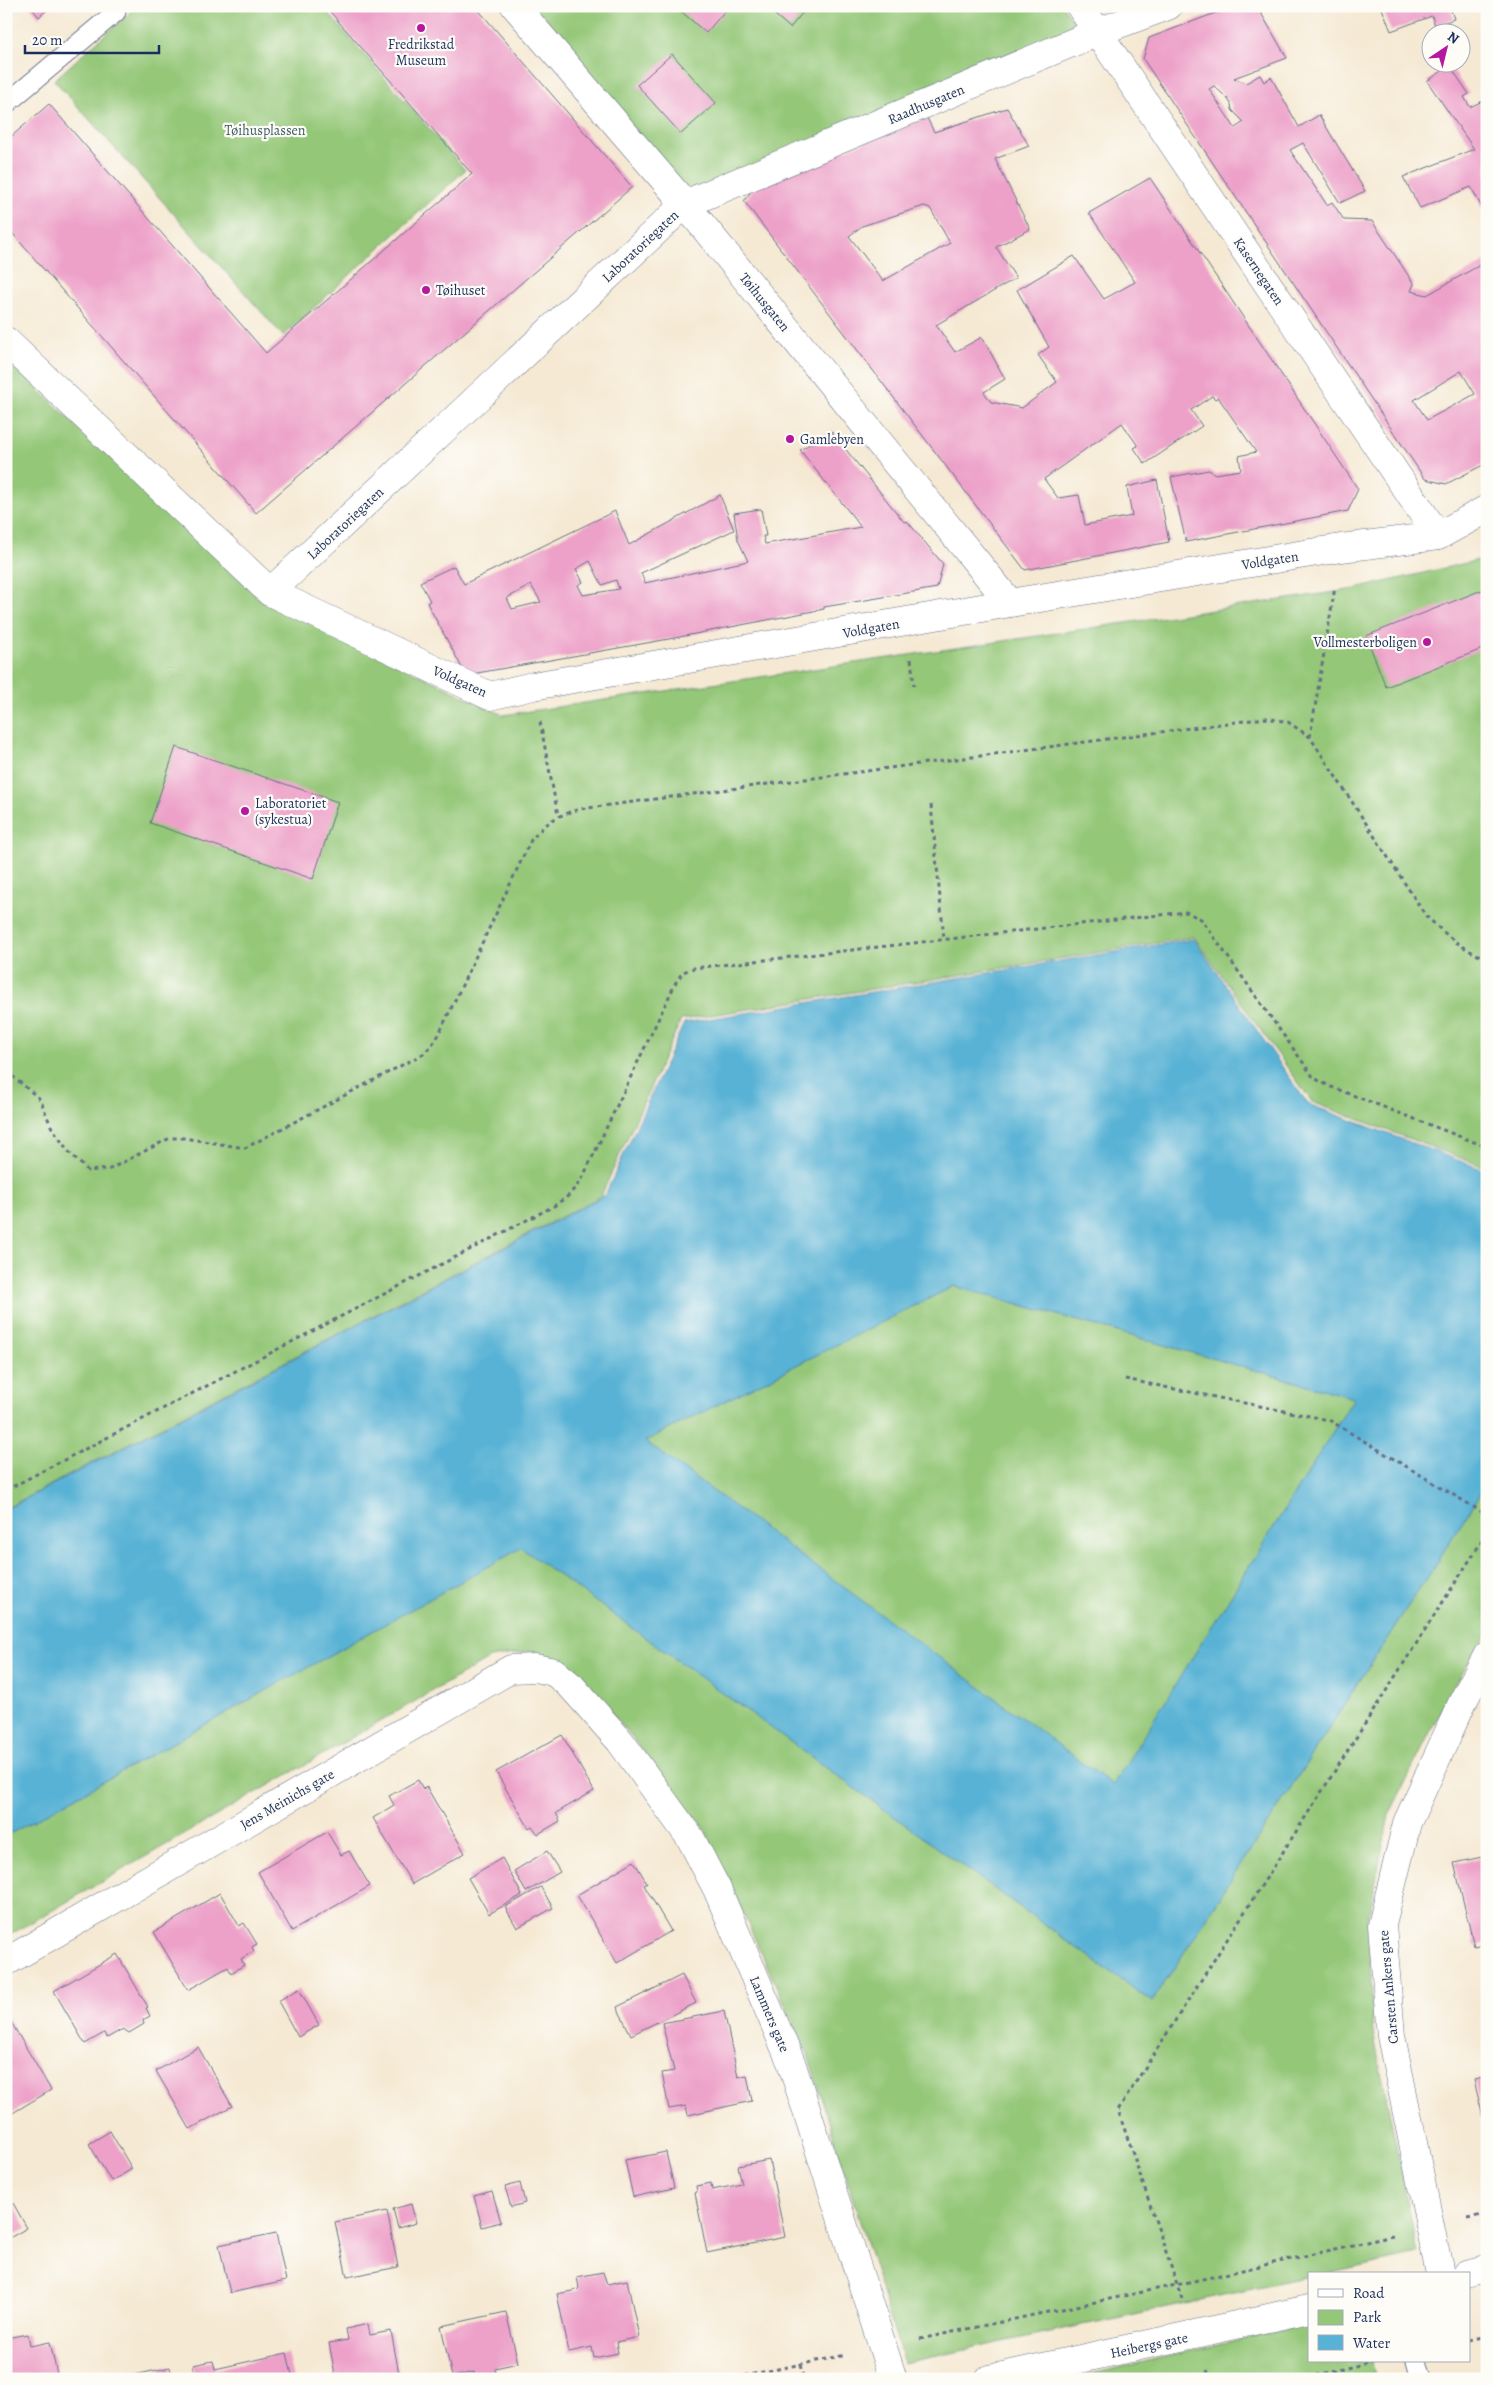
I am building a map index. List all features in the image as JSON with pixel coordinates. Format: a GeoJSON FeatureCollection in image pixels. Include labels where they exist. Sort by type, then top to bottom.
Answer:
{"type":"FeatureCollection","features":[{"type":"Feature","properties":{"kind":"street","name":"Tøihusgaten"},"geometry":{"type":"LineString","coordinates":[[515,6],[685,204],[1010,603]]}},
{"type":"Feature","properties":{"kind":"street","name":"Kasernegaten"},"geometry":{"type":"LineString","coordinates":[[1080,6],[1438,536]]}},
{"type":"Feature","properties":{"kind":"street","name":"Raadhusgaten"},"geometry":{"type":"LineString","coordinates":[[685,204],[1098,32],[1168,6]]}},
{"type":"Feature","properties":{"kind":"street","name":"Laboratoriegaten"},"geometry":{"type":"LineString","coordinates":[[270,592],[685,204]]}},
{"type":"Feature","properties":{"kind":"street"},"geometry":{"type":"LineString","coordinates":[[6,341],[270,592]]}},
{"type":"Feature","properties":{"kind":"street","name":"Voldgaten"},"geometry":{"type":"LineString","coordinates":[[270,592],[490,696],[533,686],[1010,603],[1341,548],[1438,536],[1487,509]]}},
{"type":"Feature","properties":{"kind":"street","name":"Carsten Ankers gate"},"geometry":{"type":"LineString","coordinates":[[1440,2272],[1391,2036],[1382,1925],[1407,1823],[1462,1703],[1487,1656]]}},
{"type":"Feature","properties":{"kind":"street","name":"Jens Meinichs gate"},"geometry":{"type":"LineString","coordinates":[[6,1962],[511,1669],[535,1668],[554,1672],[572,1687]]}},
{"type":"Feature","properties":{"kind":"street","name":"Lammers gate"},"geometry":{"type":"LineString","coordinates":[[572,1687],[620,1741],[691,1839],[717,1889],[791,2062],[893,2379]]}},
{"type":"Feature","properties":{"kind":"street"},"geometry":{"type":"LineString","coordinates":[[1470,2273],[1487,2269]]}},
{"type":"Feature","properties":{"kind":"street","name":"Heibergs gate"},"geometry":{"type":"LineString","coordinates":[[989,2379],[1308,2309]]}},
{"type":"Feature","properties":{"kind":"lane"},"geometry":{"type":"LineString","coordinates":[[6,104],[116,12]]}},
{"type":"Feature","properties":{"kind":"lane"},"geometry":{"type":"LineString","coordinates":[[1416,2362],[1421,2379]]}},
{"type":"Feature","properties":{"kind":"path"},"geometry":{"type":"LineString","coordinates":[[1310,737],[1341,548]]}},
{"type":"Feature","properties":{"kind":"path"},"geometry":{"type":"LineString","coordinates":[[533,686],[558,815]]}},
{"type":"Feature","properties":{"kind":"path"},"geometry":{"type":"LineString","coordinates":[[6,1071],[40,1099],[52,1126],[68,1151],[88,1172],[110,1169],[170,1138],[184,1138],[245,1148],[425,1053],[437,1038],[531,840],[548,822],[558,815],[590,808],[1266,718],[1288,722],[1310,737],[1426,916],[1448,937],[1475,954],[1487,958]]}},
{"type":"Feature","properties":{"kind":"path"},"geometry":{"type":"LineString","coordinates":[[931,805],[944,939]]}},
{"type":"Feature","properties":{"kind":"path"},"geometry":{"type":"LineString","coordinates":[[6,1490],[554,1206],[568,1196],[581,1182],[676,982],[683,972],[694,968],[1186,912],[1201,919],[1314,1078],[1329,1086],[1487,1147]]}},
{"type":"Feature","properties":{"kind":"path"},"geometry":{"type":"LineString","coordinates":[[1125,1379],[1329,1420],[1487,1515]]}},
{"type":"Feature","properties":{"kind":"path"},"geometry":{"type":"LineString","coordinates":[[1210,2379],[1196,2335],[1176,2285],[1118,2110],[1487,1533]]}},
{"type":"Feature","properties":{"kind":"path"},"geometry":{"type":"LineString","coordinates":[[729,2379],[1176,2285],[1487,2215]]}},
{"type":"Feature","properties":{"kind":"path"},"geometry":{"type":"LineString","coordinates":[[1470,2341],[1487,2337]]}},
{"type":"Feature","properties":{"kind":"path"},"geometry":{"type":"LineString","coordinates":[[1300,2379],[1372,2362]]}},
{"type":"Feature","properties":{"kind":"path"},"geometry":{"type":"LineString","coordinates":[[800,2365],[804,2379]]}},
{"type":"Feature","properties":{"kind":"green space","name":"Tøihusplassen"},"geometry":{"type":"Polygon","coordinates":[[[137,6],[322,6],[465,170],[283,336],[54,80],[137,6]]]}},
{"type":"Feature","properties":{"kind":"green space"},"geometry":{"type":"Polygon","coordinates":[[[529,6],[1063,6],[1077,27],[691,196],[529,6]]]}},
{"type":"Feature","properties":{"kind":"green space"},"geometry":{"type":"Polygon","coordinates":[[[6,359],[260,598],[503,715],[1355,589],[1487,558],[1487,1168],[1312,1102],[1194,937],[681,1020],[601,1196],[6,1508],[6,359]]]}},
{"type":"Feature","properties":{"kind":"green space"},"geometry":{"type":"Polygon","coordinates":[[[954,1286],[1354,1398],[1113,1786],[645,1441],[954,1286]]]}},
{"type":"Feature","properties":{"kind":"green space"},"geometry":{"type":"Polygon","coordinates":[[[1487,1484],[1487,1634],[1451,1690],[1389,1815],[1368,1920],[1374,2036],[1418,2254],[1335,2272],[1308,2272],[1308,2277],[904,2363],[808,2055],[705,1830],[601,1699],[561,1660],[532,1651],[490,1658],[6,1937],[6,1836],[521,1548],[1152,2002],[1487,1484]]]}},
{"type":"Feature","properties":{"kind":"green space"},"geometry":{"type":"Polygon","coordinates":[[[1308,2324],[1308,2362],[1371,2362],[1376,2379],[1070,2379],[1308,2324]]]}},
{"type":"Feature","properties":{"kind":"water"},"geometry":{"type":"Polygon","coordinates":[[[1194,939],[1308,1104],[1487,1171],[1487,1484],[1152,2002],[521,1548],[6,1836],[6,1509],[605,1195],[684,1023],[1194,939]],[[954,1286],[645,1441],[1113,1785],[1354,1398],[954,1286]]]}},
{"type":"Feature","properties":{"kind":"building"},"geometry":{"type":"Polygon","coordinates":[[[30,6],[51,6],[39,17],[30,6]]]}},
{"type":"Feature","properties":{"kind":"building","name":"Tøihuset"},"geometry":{"type":"Polygon","coordinates":[[[325,6],[475,6],[632,187],[256,513],[6,226],[6,141],[49,104],[266,353],[472,174],[325,6]]]}},
{"type":"Feature","properties":{"kind":"building"},"geometry":{"type":"Polygon","coordinates":[[[675,6],[729,6],[706,33],[675,6]]]}},
{"type":"Feature","properties":{"kind":"building"},"geometry":{"type":"Polygon","coordinates":[[[765,6],[808,6],[790,28],[765,6]]]}},
{"type":"Feature","properties":{"kind":"building"},"geometry":{"type":"Polygon","coordinates":[[[1234,6],[1257,6],[1287,58],[1234,78],[1246,83],[1260,75],[1264,82],[1271,77],[1299,127],[1319,115],[1365,191],[1340,203],[1303,143],[1290,150],[1327,205],[1332,202],[1344,220],[1372,221],[1414,284],[1411,291],[1427,295],[1487,261],[1487,463],[1446,484],[1425,479],[1143,59],[1149,38],[1234,6]],[[1214,86],[1209,89],[1235,128],[1244,122],[1232,110],[1227,98],[1214,86]],[[1461,371],[1414,400],[1427,420],[1475,394],[1461,371]]]}},
{"type":"Feature","properties":{"kind":"building"},"geometry":{"type":"Polygon","coordinates":[[[1381,6],[1460,6],[1451,10],[1454,19],[1446,22],[1434,22],[1432,16],[1391,31],[1381,6]]]}},
{"type":"Feature","properties":{"kind":"building"},"geometry":{"type":"Polygon","coordinates":[[[672,54],[716,103],[681,134],[637,85],[672,54]]]}},
{"type":"Feature","properties":{"kind":"building"},"geometry":{"type":"Polygon","coordinates":[[[1441,72],[1454,72],[1469,94],[1464,97],[1470,107],[1487,99],[1487,217],[1471,187],[1420,208],[1403,177],[1474,149],[1427,81],[1441,72]]]}},
{"type":"Feature","properties":{"kind":"building"},"geometry":{"type":"Polygon","coordinates":[[[1007,108],[1029,146],[995,159],[1030,229],[996,247],[1016,278],[936,325],[955,352],[982,337],[1005,379],[984,392],[991,402],[1022,408],[1057,382],[1038,355],[1049,347],[1017,290],[1074,256],[1104,299],[1135,282],[1089,213],[1150,178],[1358,489],[1348,511],[1186,542],[1171,477],[1209,470],[1215,474],[1241,470],[1239,456],[1256,452],[1218,397],[1215,399],[1212,396],[1191,410],[1202,426],[1145,464],[1134,448],[1138,446],[1122,423],[1044,479],[1058,498],[1079,495],[1085,525],[1132,516],[1127,487],[1157,480],[1169,542],[1025,570],[744,201],[756,185],[927,118],[934,132],[1007,108]],[[924,206],[862,226],[849,236],[883,281],[950,243],[930,208],[924,206]]]}},
{"type":"Feature","properties":{"kind":"building"},"geometry":{"type":"Polygon","coordinates":[[[831,431],[904,522],[907,521],[943,564],[937,588],[824,607],[824,609],[669,639],[466,675],[427,603],[430,601],[420,582],[454,566],[464,584],[615,511],[629,545],[720,495],[734,530],[641,573],[645,583],[748,561],[738,540],[734,513],[761,509],[766,536],[763,536],[765,544],[861,527],[800,450],[831,431]],[[590,561],[576,569],[583,582],[578,585],[583,595],[619,589],[616,580],[602,585],[590,561]],[[531,585],[507,598],[512,609],[541,602],[531,585]]]}},
{"type":"Feature","properties":{"kind":"building","name":"Vollmesterboligen"},"geometry":{"type":"Polygon","coordinates":[[[1487,588],[1487,647],[1386,687],[1366,636],[1487,588]]]}},
{"type":"Feature","properties":{"kind":"building","name":"Laboratoriet (sykestua)"},"geometry":{"type":"Polygon","coordinates":[[[176,747],[338,802],[313,879],[150,823],[176,747]]]}},
{"type":"Feature","properties":{"kind":"building"},"geometry":{"type":"Polygon","coordinates":[[[562,1735],[594,1791],[556,1813],[560,1821],[538,1834],[532,1826],[529,1828],[496,1772],[562,1735]]]}},
{"type":"Feature","properties":{"kind":"building"},"geometry":{"type":"Polygon","coordinates":[[[418,1780],[423,1789],[426,1786],[465,1853],[412,1884],[373,1818],[394,1805],[389,1796],[418,1780]]]}},
{"type":"Feature","properties":{"kind":"building"},"geometry":{"type":"Polygon","coordinates":[[[327,1832],[341,1855],[349,1851],[370,1886],[292,1931],[258,1872],[327,1832]]]}},
{"type":"Feature","properties":{"kind":"building"},"geometry":{"type":"Polygon","coordinates":[[[547,1851],[560,1872],[526,1892],[514,1871],[547,1851]]]}},
{"type":"Feature","properties":{"kind":"building"},"geometry":{"type":"Polygon","coordinates":[[[1487,1856],[1487,1943],[1474,1946],[1454,1863],[1487,1856]]]}},
{"type":"Feature","properties":{"kind":"building"},"geometry":{"type":"Polygon","coordinates":[[[502,1858],[522,1895],[489,1914],[468,1878],[502,1858]]]}},
{"type":"Feature","properties":{"kind":"building"},"geometry":{"type":"Polygon","coordinates":[[[634,1861],[647,1883],[644,1885],[671,1931],[617,1963],[577,1895],[634,1861]]]}},
{"type":"Feature","properties":{"kind":"building"},"geometry":{"type":"Polygon","coordinates":[[[541,1887],[553,1908],[517,1928],[505,1907],[541,1887]]]}},
{"type":"Feature","properties":{"kind":"building"},"geometry":{"type":"Polygon","coordinates":[[[220,1893],[239,1926],[244,1923],[257,1944],[252,1947],[254,1951],[241,1959],[244,1965],[231,1973],[228,1967],[188,1990],[154,1932],[220,1893]]]}},
{"type":"Feature","properties":{"kind":"building"},"geometry":{"type":"Polygon","coordinates":[[[117,1954],[148,2007],[146,2008],[150,2016],[143,2020],[144,2024],[129,2033],[123,2029],[107,2038],[104,2033],[85,2044],[54,1991],[117,1954]]]}},
{"type":"Feature","properties":{"kind":"building"},"geometry":{"type":"Polygon","coordinates":[[[682,1975],[696,2003],[631,2035],[617,2007],[682,1975]]]}},
{"type":"Feature","properties":{"kind":"building"},"geometry":{"type":"Polygon","coordinates":[[[299,1989],[319,2025],[298,2037],[278,2001],[299,1989]]]}},
{"type":"Feature","properties":{"kind":"building"},"geometry":{"type":"Polygon","coordinates":[[[724,2011],[738,2077],[747,2075],[752,2101],[688,2115],[686,2106],[669,2109],[662,2073],[674,2071],[662,2023],[724,2011]]]}},
{"type":"Feature","properties":{"kind":"building"},"geometry":{"type":"Polygon","coordinates":[[[8,2017],[51,2090],[6,2117],[6,2018],[8,2017]]]}},
{"type":"Feature","properties":{"kind":"building"},"geometry":{"type":"Polygon","coordinates":[[[198,2047],[232,2106],[190,2129],[156,2071],[198,2047]]]}},
{"type":"Feature","properties":{"kind":"building"},"geometry":{"type":"Polygon","coordinates":[[[1487,2077],[1487,2130],[1486,2130],[1474,2080],[1487,2077]]]}},
{"type":"Feature","properties":{"kind":"building"},"geometry":{"type":"Polygon","coordinates":[[[110,2131],[132,2169],[111,2181],[89,2144],[110,2131]]]}},
{"type":"Feature","properties":{"kind":"building"},"geometry":{"type":"Polygon","coordinates":[[[666,2152],[674,2188],[633,2197],[625,2160],[666,2152]]]}},
{"type":"Feature","properties":{"kind":"building"},"geometry":{"type":"Polygon","coordinates":[[[769,2160],[785,2237],[707,2253],[695,2193],[697,2192],[696,2186],[711,2183],[712,2190],[742,2184],[738,2166],[769,2160]]]}},
{"type":"Feature","properties":{"kind":"building"},"geometry":{"type":"Polygon","coordinates":[[[520,2183],[525,2203],[511,2207],[505,2187],[520,2183]]]}},
{"type":"Feature","properties":{"kind":"building"},"geometry":{"type":"Polygon","coordinates":[[[492,2191],[501,2222],[482,2227],[474,2196],[492,2191]]]}},
{"type":"Feature","properties":{"kind":"building"},"geometry":{"type":"Polygon","coordinates":[[[6,2200],[9,2205],[13,2203],[27,2228],[6,2240],[6,2200]]]}},
{"type":"Feature","properties":{"kind":"building"},"geometry":{"type":"Polygon","coordinates":[[[411,2204],[416,2223],[398,2228],[393,2209],[411,2204]]]}},
{"type":"Feature","properties":{"kind":"building"},"geometry":{"type":"Polygon","coordinates":[[[387,2211],[398,2267],[347,2277],[335,2222],[387,2211]]]}},
{"type":"Feature","properties":{"kind":"building"},"geometry":{"type":"Polygon","coordinates":[[[276,2233],[286,2281],[230,2293],[219,2245],[276,2233]]]}},
{"type":"Feature","properties":{"kind":"building"},"geometry":{"type":"Polygon","coordinates":[[[603,2272],[607,2284],[627,2280],[639,2337],[616,2342],[618,2353],[594,2358],[592,2347],[569,2352],[557,2294],[577,2290],[579,2288],[577,2277],[603,2272]]]}},
{"type":"Feature","properties":{"kind":"building"},"geometry":{"type":"Polygon","coordinates":[[[506,2312],[518,2363],[495,2368],[496,2379],[475,2379],[474,2372],[452,2377],[441,2326],[506,2312]]]}},
{"type":"Feature","properties":{"kind":"building"},"geometry":{"type":"Polygon","coordinates":[[[368,2324],[370,2335],[391,2331],[400,2379],[336,2379],[329,2343],[348,2340],[346,2329],[368,2324]]]}},
{"type":"Feature","properties":{"kind":"building"},"geometry":{"type":"Polygon","coordinates":[[[28,2334],[30,2346],[50,2342],[58,2379],[6,2379],[6,2338],[28,2334]]]}},
{"type":"Feature","properties":{"kind":"building"},"geometry":{"type":"Polygon","coordinates":[[[287,2353],[293,2379],[196,2379],[193,2365],[213,2361],[215,2369],[287,2353]]]}},
{"type":"Feature","properties":{"kind":"building"},"geometry":{"type":"Polygon","coordinates":[[[170,2367],[172,2376],[175,2375],[175,2379],[117,2379],[170,2367]]]}},
{"type":"Feature","properties":{"kind":"place","name":"Fredrikstad Museum"},"geometry":{"type":"Point","coordinates":[421,28]}},
{"type":"Feature","properties":{"kind":"place","name":"Tøihuset"},"geometry":{"type":"Point","coordinates":[426,290]}},
{"type":"Feature","properties":{"kind":"place","name":"Gamlebyen"},"geometry":{"type":"Point","coordinates":[790,439]}},
{"type":"Feature","properties":{"kind":"place","name":"Vollmesterboligen"},"geometry":{"type":"Point","coordinates":[1427,642]}},
{"type":"Feature","properties":{"kind":"place","name":"Laboratoriet (sykestua)"},"geometry":{"type":"Point","coordinates":[245,811]}}]}
